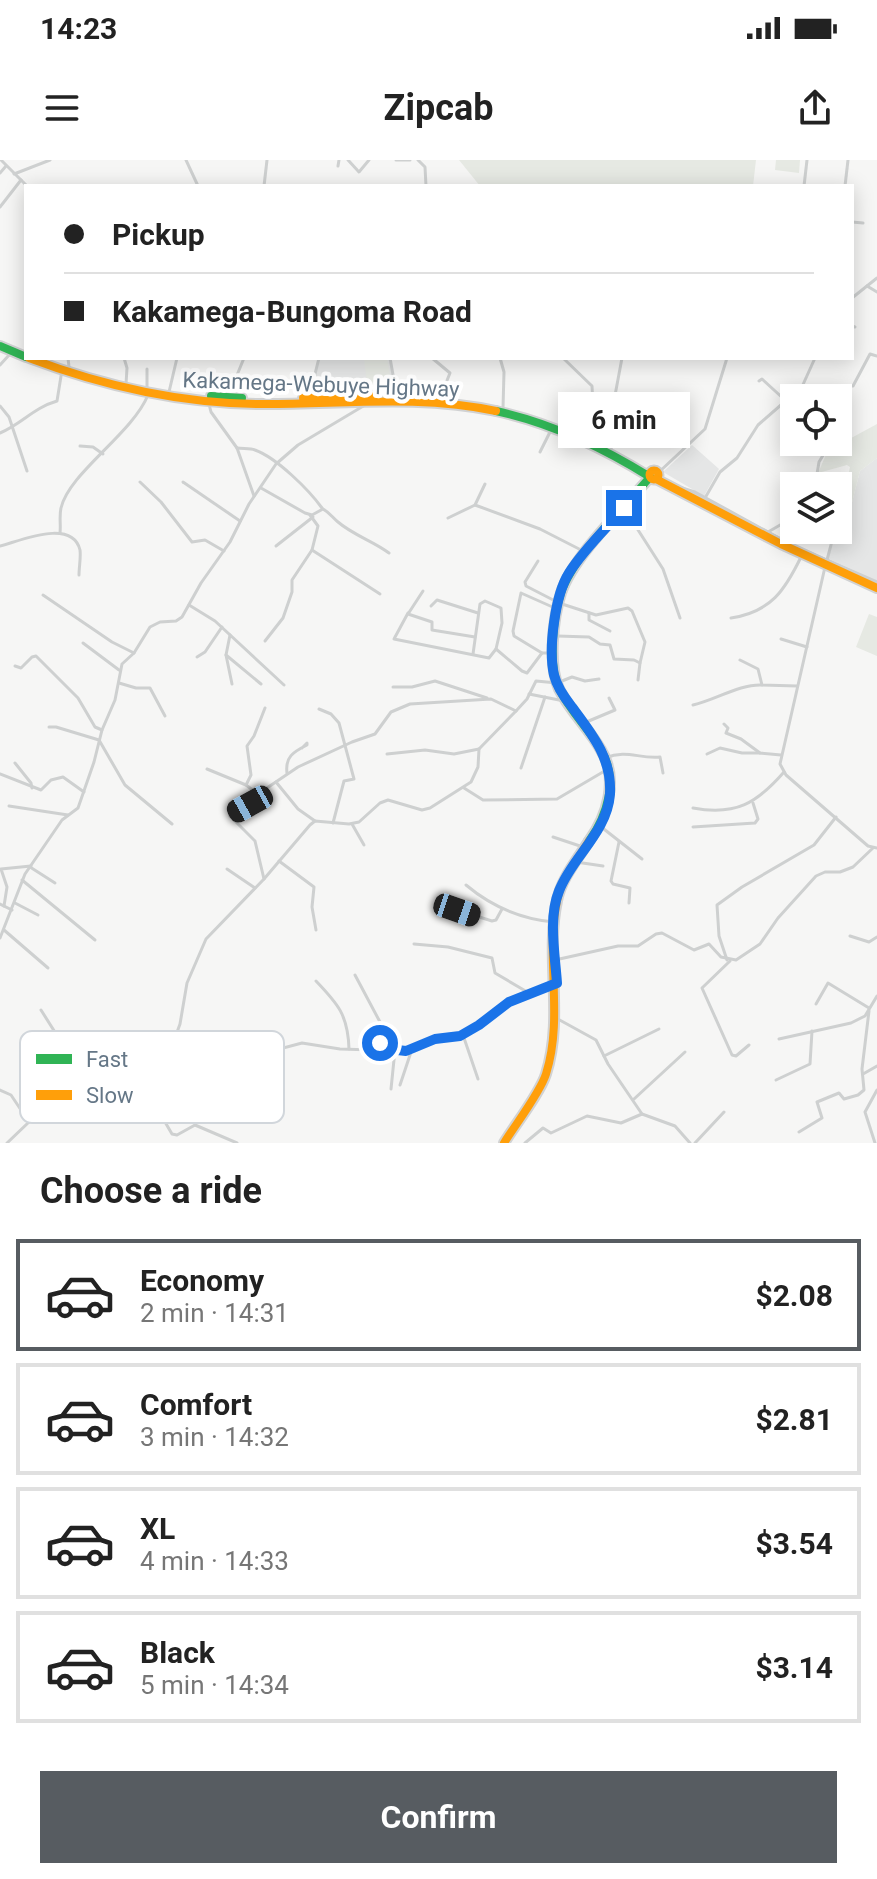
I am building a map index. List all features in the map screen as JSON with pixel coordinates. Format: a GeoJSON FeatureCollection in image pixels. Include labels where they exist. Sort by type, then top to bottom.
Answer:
{"type":"FeatureCollection","features":[{"type":"Feature","properties":{"kind":"main road","name":"Kakamega-Webuye Highway"},"geometry":{"type":"LineString","coordinates":[[0,344],[24,354]]}},
{"type":"Feature","properties":{"kind":"main road","name":"Kakamega-Webuye Highway"},"geometry":{"type":"LineString","coordinates":[[0,344],[24,354]]}},
{"type":"Feature","properties":{"kind":"main road","name":"Kakamega-Webuye Highway"},"geometry":{"type":"LineString","coordinates":[[46,360],[148,391],[238,398],[440,398],[503,408],[544,420],[611,450],[654,475]]}},
{"type":"Feature","properties":{"kind":"main road","name":"Kakamega-Webuye Highway"},"geometry":{"type":"LineString","coordinates":[[66,365],[101,383],[208,401],[367,401],[459,405],[507,414],[598,446],[877,587]]}},
{"type":"Feature","properties":{"kind":"main road"},"geometry":{"type":"LineString","coordinates":[[504,1143],[546,1076],[556,1018],[554,922],[559,891],[600,826],[610,794],[605,758],[557,683],[547,653],[565,579],[654,475],[794,551],[877,587]]}},
{"type":"Feature","properties":{"kind":"street"},"geometry":{"type":"LineString","coordinates":[[1,160],[25,184]]}},
{"type":"Feature","properties":{"kind":"street"},"geometry":{"type":"LineString","coordinates":[[14,174],[50,160]]}},
{"type":"Feature","properties":{"kind":"street"},"geometry":{"type":"LineString","coordinates":[[186,160],[197,184]]}},
{"type":"Feature","properties":{"kind":"street"},"geometry":{"type":"LineString","coordinates":[[264,184],[267,160]]}},
{"type":"Feature","properties":{"kind":"street"},"geometry":{"type":"LineString","coordinates":[[338,166],[339,160]]}},
{"type":"Feature","properties":{"kind":"street"},"geometry":{"type":"LineString","coordinates":[[348,160],[359,172],[369,160]]}},
{"type":"Feature","properties":{"kind":"street"},"geometry":{"type":"LineString","coordinates":[[396,160],[410,160]]}},
{"type":"Feature","properties":{"kind":"street"},"geometry":{"type":"LineString","coordinates":[[418,160],[425,167],[426,184]]}},
{"type":"Feature","properties":{"kind":"street"},"geometry":{"type":"LineString","coordinates":[[804,184],[807,160]]}},
{"type":"Feature","properties":{"kind":"street"},"geometry":{"type":"LineString","coordinates":[[845,184],[848,160]]}},
{"type":"Feature","properties":{"kind":"street"},"geometry":{"type":"LineString","coordinates":[[0,173],[6,166]]}},
{"type":"Feature","properties":{"kind":"street"},"geometry":{"type":"LineString","coordinates":[[0,207],[21,180]]}},
{"type":"Feature","properties":{"kind":"street"},"geometry":{"type":"LineString","coordinates":[[854,222],[863,223]]}},
{"type":"Feature","properties":{"kind":"street"},"geometry":{"type":"LineString","coordinates":[[854,296],[877,278]]}},
{"type":"Feature","properties":{"kind":"street"},"geometry":{"type":"LineString","coordinates":[[867,286],[877,292]]}},
{"type":"Feature","properties":{"kind":"street"},"geometry":{"type":"LineString","coordinates":[[0,365],[12,351]]}},
{"type":"Feature","properties":{"kind":"street"},"geometry":{"type":"LineString","coordinates":[[852,386],[870,354],[877,356]]}},
{"type":"Feature","properties":{"kind":"street"},"geometry":{"type":"LineString","coordinates":[[125,360],[126,384]]}},
{"type":"Feature","properties":{"kind":"street"},"geometry":{"type":"LineString","coordinates":[[169,392],[177,360]]}},
{"type":"Feature","properties":{"kind":"street"},"geometry":{"type":"LineString","coordinates":[[238,398],[235,380],[243,360]]}},
{"type":"Feature","properties":{"kind":"street"},"geometry":{"type":"LineString","coordinates":[[309,398],[318,360]]}},
{"type":"Feature","properties":{"kind":"street"},"geometry":{"type":"LineString","coordinates":[[390,360],[397,397]]}},
{"type":"Feature","properties":{"kind":"street"},"geometry":{"type":"LineString","coordinates":[[434,360],[449,372],[440,398]]}},
{"type":"Feature","properties":{"kind":"street"},"geometry":{"type":"LineString","coordinates":[[501,360],[504,372],[503,408]]}},
{"type":"Feature","properties":{"kind":"street"},"geometry":{"type":"LineString","coordinates":[[565,360],[592,386],[593,406],[612,419]]}},
{"type":"Feature","properties":{"kind":"street"},"geometry":{"type":"LineString","coordinates":[[611,450],[612,419],[622,360]]}},
{"type":"Feature","properties":{"kind":"street"},"geometry":{"type":"LineString","coordinates":[[654,475],[705,429],[726,360]]}},
{"type":"Feature","properties":{"kind":"street"},"geometry":{"type":"LineString","coordinates":[[803,384],[814,360]]}},
{"type":"Feature","properties":{"kind":"street"},"geometry":{"type":"LineString","coordinates":[[0,433],[21,424],[37,408],[57,401],[66,365]]}},
{"type":"Feature","properties":{"kind":"street"},"geometry":{"type":"LineString","coordinates":[[60,533],[64,502],[84,473],[130,423],[147,399],[147,369]]}},
{"type":"Feature","properties":{"kind":"street"},"geometry":{"type":"LineString","coordinates":[[759,381],[762,379],[780,394]]}},
{"type":"Feature","properties":{"kind":"street"},"geometry":{"type":"LineString","coordinates":[[208,401],[211,412],[237,448],[254,496]]}},
{"type":"Feature","properties":{"kind":"street"},"geometry":{"type":"LineString","coordinates":[[0,938],[22,880],[68,815],[76,811],[115,700],[119,670],[150,627],[160,622],[178,620],[276,464],[298,445],[367,401]]}},
{"type":"Feature","properties":{"kind":"street"},"geometry":{"type":"LineString","coordinates":[[0,406],[8,414],[27,471]]}},
{"type":"Feature","properties":{"kind":"street"},"geometry":{"type":"LineString","coordinates":[[704,500],[724,467],[737,458],[758,425],[780,406]]}},
{"type":"Feature","properties":{"kind":"street"},"geometry":{"type":"LineString","coordinates":[[540,452],[552,428]]}},
{"type":"Feature","properties":{"kind":"street"},"geometry":{"type":"LineString","coordinates":[[80,446],[93,447],[103,454]]}},
{"type":"Feature","properties":{"kind":"street"},"geometry":{"type":"LineString","coordinates":[[237,448],[254,449],[276,464],[338,522],[389,553]]}},
{"type":"Feature","properties":{"kind":"street"},"geometry":{"type":"LineString","coordinates":[[140,482],[161,502],[192,542],[205,540],[224,551]]}},
{"type":"Feature","properties":{"kind":"street"},"geometry":{"type":"LineString","coordinates":[[183,482],[240,521]]}},
{"type":"Feature","properties":{"kind":"street"},"geometry":{"type":"LineString","coordinates":[[448,518],[475,505],[485,484]]}},
{"type":"Feature","properties":{"kind":"street"},"geometry":{"type":"LineString","coordinates":[[261,488],[311,516],[319,529],[312,550],[292,580],[292,592],[283,618],[265,641]]}},
{"type":"Feature","properties":{"kind":"street"},"geometry":{"type":"LineString","coordinates":[[682,488],[801,557],[877,587]]}},
{"type":"Feature","properties":{"kind":"street"},"geometry":{"type":"LineString","coordinates":[[704,500],[877,587]]}},
{"type":"Feature","properties":{"kind":"street"},"geometry":{"type":"LineString","coordinates":[[475,505],[540,529],[585,552]]}},
{"type":"Feature","properties":{"kind":"street"},"geometry":{"type":"LineString","coordinates":[[624,508],[663,569],[680,618]]}},
{"type":"Feature","properties":{"kind":"street"},"geometry":{"type":"LineString","coordinates":[[276,546],[323,509]]}},
{"type":"Feature","properties":{"kind":"street"},"geometry":{"type":"LineString","coordinates":[[768,532],[780,525]]}},
{"type":"Feature","properties":{"kind":"street"},"geometry":{"type":"LineString","coordinates":[[0,546],[39,535],[60,533],[77,542],[79,575]]}},
{"type":"Feature","properties":{"kind":"street"},"geometry":{"type":"LineString","coordinates":[[827,560],[831,544]]}},
{"type":"Feature","properties":{"kind":"street"},"geometry":{"type":"LineString","coordinates":[[312,550],[380,594]]}},
{"type":"Feature","properties":{"kind":"street"},"geometry":{"type":"LineString","coordinates":[[731,618],[777,598],[786,588],[801,557]]}},
{"type":"Feature","properties":{"kind":"street"},"geometry":{"type":"LineString","coordinates":[[538,561],[527,577],[526,586],[558,606]]}},
{"type":"Feature","properties":{"kind":"street"},"geometry":{"type":"LineString","coordinates":[[749,1045],[736,1056],[732,1055],[702,988],[729,960],[757,948],[778,918],[816,876],[853,867],[875,848],[784,772],[780,764],[825,567]]}},
{"type":"Feature","properties":{"kind":"street"},"geometry":{"type":"LineString","coordinates":[[423,591],[394,639],[490,658],[496,649],[502,623],[499,605],[483,601],[478,613],[473,654]]}},
{"type":"Feature","properties":{"kind":"street"},"geometry":{"type":"LineString","coordinates":[[496,649],[527,673],[547,653],[513,634],[520,594],[602,615],[628,608],[645,642],[638,680]]}},
{"type":"Feature","properties":{"kind":"street"},"geometry":{"type":"LineString","coordinates":[[43,595],[112,642],[134,653]]}},
{"type":"Feature","properties":{"kind":"street"},"geometry":{"type":"LineString","coordinates":[[431,606],[437,600],[478,613]]}},
{"type":"Feature","properties":{"kind":"street"},"geometry":{"type":"LineString","coordinates":[[189,605],[222,627],[284,685]]}},
{"type":"Feature","properties":{"kind":"street"},"geometry":{"type":"LineString","coordinates":[[408,613],[432,622],[432,630],[475,637]]}},
{"type":"Feature","properties":{"kind":"street"},"geometry":{"type":"LineString","coordinates":[[589,613],[589,620],[610,631]]}},
{"type":"Feature","properties":{"kind":"street"},"geometry":{"type":"LineString","coordinates":[[197,657],[205,652],[222,627]]}},
{"type":"Feature","properties":{"kind":"street"},"geometry":{"type":"LineString","coordinates":[[230,635],[226,655],[232,684]]}},
{"type":"Feature","properties":{"kind":"street"},"geometry":{"type":"LineString","coordinates":[[553,637],[589,637],[600,644],[610,645],[614,659],[640,663]]}},
{"type":"Feature","properties":{"kind":"street"},"geometry":{"type":"LineString","coordinates":[[781,639],[807,647]]}},
{"type":"Feature","properties":{"kind":"street"},"geometry":{"type":"LineString","coordinates":[[83,643],[119,670]]}},
{"type":"Feature","properties":{"kind":"street"},"geometry":{"type":"LineString","coordinates":[[226,655],[261,684]]}},
{"type":"Feature","properties":{"kind":"street"},"geometry":{"type":"LineString","coordinates":[[15,666],[21,668],[36,656],[84,705],[95,727],[102,730]]}},
{"type":"Feature","properties":{"kind":"street"},"geometry":{"type":"LineString","coordinates":[[740,660],[758,669],[762,685]]}},
{"type":"Feature","properties":{"kind":"street"},"geometry":{"type":"LineString","coordinates":[[387,754],[425,750],[454,754],[479,749],[516,711],[536,681],[557,683],[572,677],[585,681],[599,679]]}},
{"type":"Feature","properties":{"kind":"street"},"geometry":{"type":"LineString","coordinates":[[393,687],[412,687],[435,681],[491,699],[516,711]]}},
{"type":"Feature","properties":{"kind":"street"},"geometry":{"type":"LineString","coordinates":[[119,683],[150,688],[165,716]]}},
{"type":"Feature","properties":{"kind":"street"},"geometry":{"type":"LineString","coordinates":[[693,705],[710,702],[747,685],[797,686]]}},
{"type":"Feature","properties":{"kind":"street"},"geometry":{"type":"LineString","coordinates":[[529,694],[568,702]]}},
{"type":"Feature","properties":{"kind":"street"},"geometry":{"type":"LineString","coordinates":[[521,768],[545,697]]}},
{"type":"Feature","properties":{"kind":"street"},"geometry":{"type":"LineString","coordinates":[[584,723],[615,710],[609,698]]}},
{"type":"Feature","properties":{"kind":"street"},"geometry":{"type":"LineString","coordinates":[[264,879],[255,841],[230,815],[287,773],[375,734],[391,712],[401,707],[491,699]]}},
{"type":"Feature","properties":{"kind":"street"},"geometry":{"type":"LineString","coordinates":[[246,785],[251,775],[247,746],[255,735],[265,708]]}},
{"type":"Feature","properties":{"kind":"street"},"geometry":{"type":"LineString","coordinates":[[319,709],[331,714],[339,723],[354,779],[344,781],[340,787],[333,823]]}},
{"type":"Feature","properties":{"kind":"street"},"geometry":{"type":"LineString","coordinates":[[724,724],[728,728],[726,733],[741,739],[760,753]]}},
{"type":"Feature","properties":{"kind":"street"},"geometry":{"type":"LineString","coordinates":[[49,727],[99,740],[125,785],[172,824]]}},
{"type":"Feature","properties":{"kind":"street"},"geometry":{"type":"LineString","coordinates":[[287,773],[287,759],[302,748]]}},
{"type":"Feature","properties":{"kind":"street"},"geometry":{"type":"LineString","coordinates":[[707,754],[720,748],[742,753],[781,755]]}},
{"type":"Feature","properties":{"kind":"street"},"geometry":{"type":"LineString","coordinates":[[276,782],[298,809],[315,821],[352,824],[366,818],[384,801],[393,800],[426,810],[464,788],[477,772],[479,749]]}},
{"type":"Feature","properties":{"kind":"street"},"geometry":{"type":"LineString","coordinates":[[605,758],[622,752],[643,758],[660,757],[663,773]]}},
{"type":"Feature","properties":{"kind":"street"},"geometry":{"type":"LineString","coordinates":[[15,763],[32,788]]}},
{"type":"Feature","properties":{"kind":"street"},"geometry":{"type":"LineString","coordinates":[[207,769],[253,791],[264,792]]}},
{"type":"Feature","properties":{"kind":"street"},"geometry":{"type":"LineString","coordinates":[[464,788],[483,800],[557,799],[608,769]]}},
{"type":"Feature","properties":{"kind":"street"},"geometry":{"type":"LineString","coordinates":[[693,827],[755,823],[758,819],[753,802],[755,797],[766,791],[784,772]]}},
{"type":"Feature","properties":{"kind":"street"},"geometry":{"type":"LineString","coordinates":[[0,774],[42,790],[51,780],[61,777],[84,792]]}},
{"type":"Feature","properties":{"kind":"street"},"geometry":{"type":"LineString","coordinates":[[693,808],[728,810],[753,802]]}},
{"type":"Feature","properties":{"kind":"street"},"geometry":{"type":"LineString","coordinates":[[9,806],[68,815]]}},
{"type":"Feature","properties":{"kind":"street"},"geometry":{"type":"LineString","coordinates":[[729,960],[719,936],[717,905],[768,869],[814,845],[836,817]]}},
{"type":"Feature","properties":{"kind":"street"},"geometry":{"type":"LineString","coordinates":[[177,1031],[187,983],[212,929],[264,879],[315,821]]}},
{"type":"Feature","properties":{"kind":"street"},"geometry":{"type":"LineString","coordinates":[[352,824],[364,845]]}},
{"type":"Feature","properties":{"kind":"street"},"geometry":{"type":"LineString","coordinates":[[600,826],[642,859]]}},
{"type":"Feature","properties":{"kind":"street"},"geometry":{"type":"LineString","coordinates":[[553,837],[586,848]]}},
{"type":"Feature","properties":{"kind":"street"},"geometry":{"type":"LineString","coordinates":[[619,842],[611,881],[630,888],[629,903]]}},
{"type":"Feature","properties":{"kind":"street"},"geometry":{"type":"LineString","coordinates":[[279,861],[315,889],[312,907],[316,930]]}},
{"type":"Feature","properties":{"kind":"street"},"geometry":{"type":"LineString","coordinates":[[576,862],[603,866]]}},
{"type":"Feature","properties":{"kind":"street"},"geometry":{"type":"LineString","coordinates":[[12,910],[2,905],[7,887],[1,869],[30,867],[55,883]]}},
{"type":"Feature","properties":{"kind":"street"},"geometry":{"type":"LineString","coordinates":[[227,869],[255,888]]}},
{"type":"Feature","properties":{"kind":"street"},"geometry":{"type":"LineString","coordinates":[[22,880],[95,940]]}},
{"type":"Feature","properties":{"kind":"street"},"geometry":{"type":"LineString","coordinates":[[466,885],[502,909],[554,922]]}},
{"type":"Feature","properties":{"kind":"street"},"geometry":{"type":"LineString","coordinates":[[440,898],[457,910],[492,921],[496,920],[502,909]]}},
{"type":"Feature","properties":{"kind":"street"},"geometry":{"type":"LineString","coordinates":[[15,903],[38,915]]}},
{"type":"Feature","properties":{"kind":"street"},"geometry":{"type":"LineString","coordinates":[[4,930],[48,968]]}},
{"type":"Feature","properties":{"kind":"street"},"geometry":{"type":"LineString","coordinates":[[555,960],[618,946],[638,946],[662,933],[694,950],[709,944],[729,960]]}},
{"type":"Feature","properties":{"kind":"street"},"geometry":{"type":"LineString","coordinates":[[850,936],[869,942],[877,937]]}},
{"type":"Feature","properties":{"kind":"street"},"geometry":{"type":"LineString","coordinates":[[414,944],[443,946],[492,958],[495,973],[529,993]]}},
{"type":"Feature","properties":{"kind":"street"},"geometry":{"type":"LineString","coordinates":[[355,975],[380,1022],[380,1048]]}},
{"type":"Feature","properties":{"kind":"street"},"geometry":{"type":"LineString","coordinates":[[316,981],[341,1011],[348,1031],[349,1049]]}},
{"type":"Feature","properties":{"kind":"street"},"geometry":{"type":"LineString","coordinates":[[284,1047],[310,1043],[349,1049],[412,1049],[435,1039],[463,1035],[509,1002],[557,983]]}},
{"type":"Feature","properties":{"kind":"street"},"geometry":{"type":"LineString","coordinates":[[816,1004],[828,983],[869,1010]]}},
{"type":"Feature","properties":{"kind":"street"},"geometry":{"type":"LineString","coordinates":[[799,1132],[822,1118],[817,1102],[839,1093],[844,1099],[861,1093],[865,1085],[863,1074],[869,1010],[877,996]]}},
{"type":"Feature","properties":{"kind":"street"},"geometry":{"type":"LineString","coordinates":[[41,1010],[54,1031]]}},
{"type":"Feature","properties":{"kind":"street"},"geometry":{"type":"LineString","coordinates":[[779,1039],[851,1023],[869,1010]]}},
{"type":"Feature","properties":{"kind":"street"},"geometry":{"type":"LineString","coordinates":[[556,1018],[594,1038],[642,1114],[675,1126],[692,1143],[724,1112]]}},
{"type":"Feature","properties":{"kind":"street"},"geometry":{"type":"LineString","coordinates":[[604,1056],[659,1029]]}},
{"type":"Feature","properties":{"kind":"street"},"geometry":{"type":"LineString","coordinates":[[776,1080],[810,1064],[812,1031]]}},
{"type":"Feature","properties":{"kind":"street"},"geometry":{"type":"LineString","coordinates":[[463,1035],[478,1079]]}},
{"type":"Feature","properties":{"kind":"street"},"geometry":{"type":"LineString","coordinates":[[400,1085],[412,1049]]}},
{"type":"Feature","properties":{"kind":"street"},"geometry":{"type":"LineString","coordinates":[[391,1089],[395,1050]]}},
{"type":"Feature","properties":{"kind":"street"},"geometry":{"type":"LineString","coordinates":[[634,1099],[685,1052]]}},
{"type":"Feature","properties":{"kind":"street"},"geometry":{"type":"LineString","coordinates":[[863,1074],[877,1066]]}},
{"type":"Feature","properties":{"kind":"street"},"geometry":{"type":"LineString","coordinates":[[0,1090],[11,1095],[20,1108]]}},
{"type":"Feature","properties":{"kind":"street"},"geometry":{"type":"LineString","coordinates":[[875,1143],[865,1112],[877,1090]]}},
{"type":"Feature","properties":{"kind":"street"},"geometry":{"type":"LineString","coordinates":[[525,1143],[543,1128],[551,1133],[587,1116],[621,1123],[642,1114]]}},
{"type":"Feature","properties":{"kind":"street"},"geometry":{"type":"LineString","coordinates":[[7,1143],[28,1123]]}},
{"type":"Feature","properties":{"kind":"street"},"geometry":{"type":"LineString","coordinates":[[166,1123],[172,1134],[177,1135],[195,1125],[237,1143]]}},
{"type":"Feature","properties":{"kind":"shaded area"},"geometry":{"type":"Polygon","coordinates":[[[459,160],[756,160],[753,184],[478,184],[459,160]]]}},
{"type":"Feature","properties":{"kind":"shaded area"},"geometry":{"type":"Polygon","coordinates":[[[776,160],[800,160],[799,173],[775,170],[776,160]]]}},
{"type":"Feature","properties":{"kind":"shaded area"},"geometry":{"type":"Polygon","coordinates":[[[319,360],[389,360],[397,396],[310,397],[319,360]]]}},
{"type":"Feature","properties":{"kind":"shaded area"},"geometry":{"type":"Polygon","coordinates":[[[364,360],[387,360],[393,391],[368,393],[364,360]]]}},
{"type":"Feature","properties":{"kind":"shaded area"},"geometry":{"type":"Polygon","coordinates":[[[877,424],[877,458],[860,471],[852,503],[850,467],[847,465],[818,472],[825,456],[852,456],[852,438],[877,424]]]}},
{"type":"Feature","properties":{"kind":"shaded area"},"geometry":{"type":"Polygon","coordinates":[[[692,445],[719,469],[704,496],[663,472],[692,445]]]}},
{"type":"Feature","properties":{"kind":"shaded area"},"geometry":{"type":"Polygon","coordinates":[[[877,458],[877,582],[827,562],[833,544],[852,544],[852,503],[860,471],[877,458]]]}},
{"type":"Feature","properties":{"kind":"shaded area"},"geometry":{"type":"Polygon","coordinates":[[[869,614],[877,617],[877,656],[856,647],[869,614]]]}},
{"type":"Feature","properties":{"kind":"traffic: fast"},"geometry":{"type":"LineString","coordinates":[[0,346],[24,356]]}},
{"type":"Feature","properties":{"kind":"traffic: fast"},"geometry":{"type":"LineString","coordinates":[[211,396],[242,398]]}},
{"type":"Feature","properties":{"kind":"traffic: fast"},"geometry":{"type":"LineString","coordinates":[[496,411],[576,437],[650,477]]}},
{"type":"Feature","properties":{"kind":"traffic: fast"},"geometry":{"type":"LineString","coordinates":[[589,841],[605,809],[609,773],[601,750],[559,689],[553,655],[556,615],[561,593],[576,564],[650,477]]}},
{"type":"Feature","properties":{"kind":"traffic: slow"},"geometry":{"type":"LineString","coordinates":[[35,360],[113,385],[198,400],[257,404],[436,403],[496,411]]}},
{"type":"Feature","properties":{"kind":"traffic: slow"},"geometry":{"type":"LineString","coordinates":[[303,398],[374,396]]}},
{"type":"Feature","properties":{"kind":"traffic: slow"},"geometry":{"type":"LineString","coordinates":[[654,471],[658,475],[654,479],[650,475],[654,471]]}},
{"type":"Feature","properties":{"kind":"traffic: slow"},"geometry":{"type":"LineString","coordinates":[[656,479],[781,544],[877,588]]}},
{"type":"Feature","properties":{"kind":"traffic: slow"},"geometry":{"type":"LineString","coordinates":[[504,1143],[546,1074],[554,1031],[553,944],[557,901],[566,877],[589,841]]}},
{"type":"Feature","properties":{"kind":"route"},"geometry":{"type":"LineString","coordinates":[[380,1043],[380,1048],[406,1051],[435,1039],[463,1035],[509,1002],[557,983],[555,905],[562,884],[600,826],[610,794],[603,752],[560,691],[555,678],[552,653],[557,609],[570,571],[624,508]]}}]}
